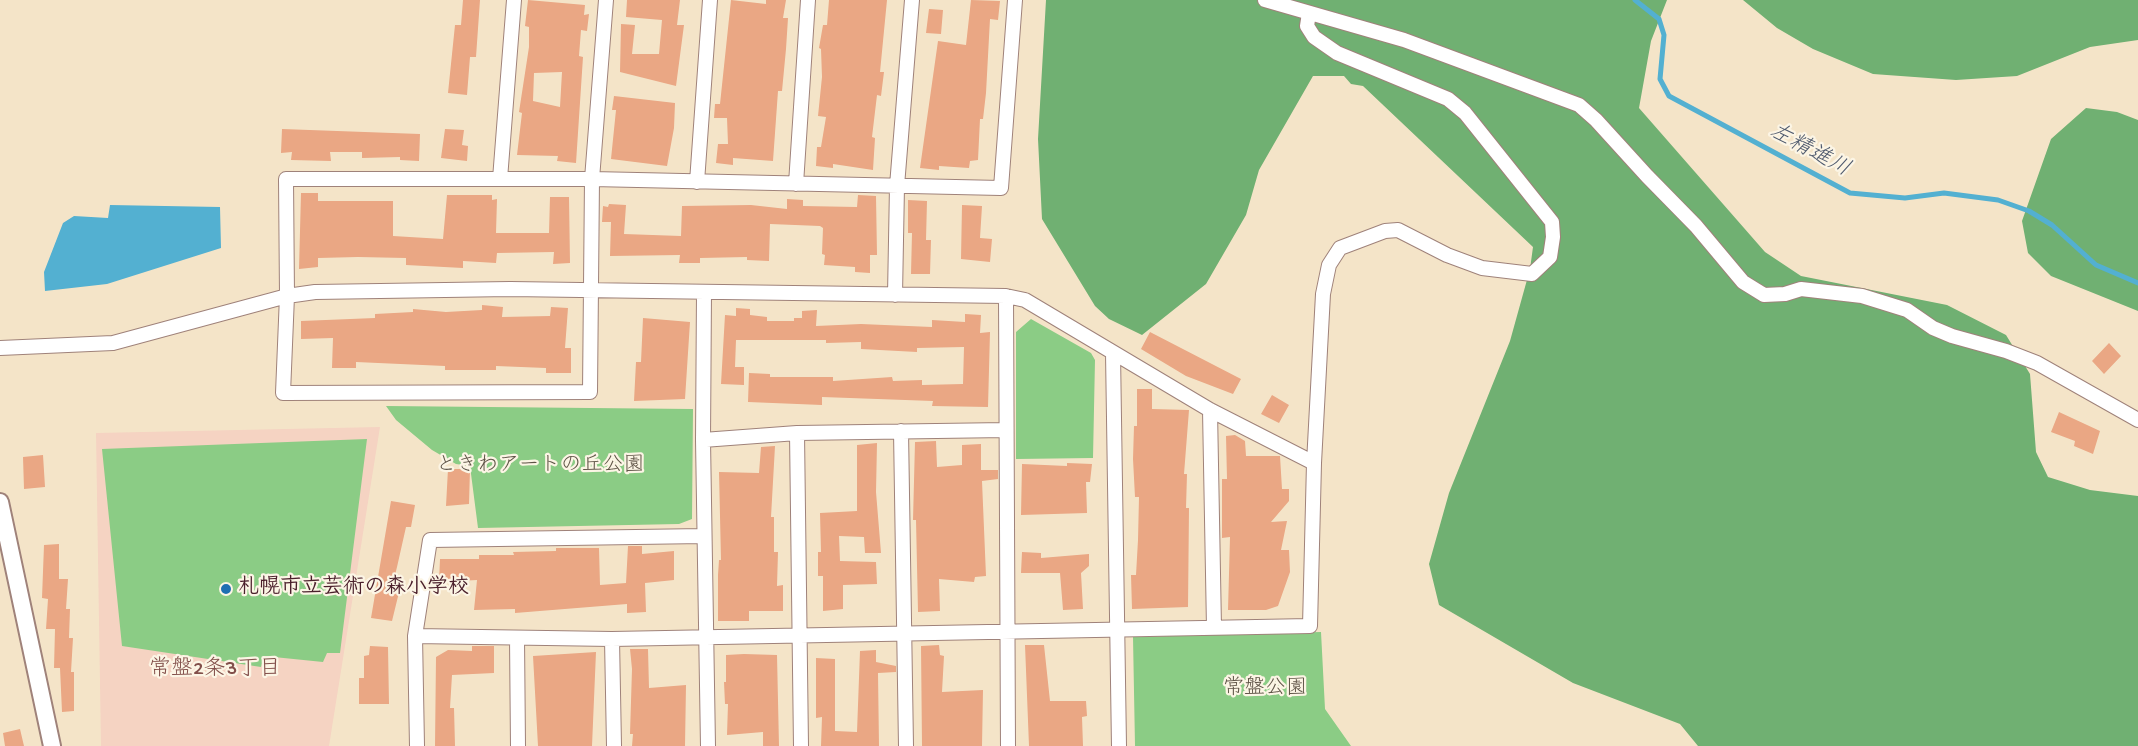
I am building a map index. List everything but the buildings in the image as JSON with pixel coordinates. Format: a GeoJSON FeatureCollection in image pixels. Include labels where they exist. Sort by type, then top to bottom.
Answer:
{"type":"FeatureCollection","features":[{"type":"Feature","properties":{"kind":"street"},"geometry":{"type":"LineString","coordinates":[[500,178],[514,0]]}},
{"type":"Feature","properties":{"kind":"street"},"geometry":{"type":"LineString","coordinates":[[606,0],[592,179],[590,392],[283,393],[287,296],[286,179],[592,179],[1001,188],[1014,0]]}},
{"type":"Feature","properties":{"kind":"street"},"geometry":{"type":"LineString","coordinates":[[698,182],[710,0]]}},
{"type":"Feature","properties":{"kind":"street"},"geometry":{"type":"LineString","coordinates":[[796,184],[808,0]]}},
{"type":"Feature","properties":{"kind":"street"},"geometry":{"type":"LineString","coordinates":[[895,295],[897,186],[912,0]]}},
{"type":"Feature","properties":{"kind":"street"},"geometry":{"type":"LineString","coordinates":[[1265,0],[1404,40],[1579,105],[1696,226],[1743,282],[1764,295],[1811,291],[1862,296],[1907,310],[1933,328],[1952,336],[2006,351],[2037,363],[2138,420]]}},
{"type":"Feature","properties":{"kind":"street"},"geometry":{"type":"LineString","coordinates":[[415,636],[612,639],[1310,626],[1314,463],[1323,294],[1329,265],[1340,248],[1385,231],[1398,230],[1447,255],[1482,267],[1532,274],[1550,257],[1553,237],[1552,222],[1465,113],[1448,99],[1337,53],[1314,37],[1307,26],[1309,13]]}},
{"type":"Feature","properties":{"kind":"street"},"geometry":{"type":"LineString","coordinates":[[0,348],[113,343],[287,296],[315,292],[590,290],[1006,296],[1025,300],[1210,410],[1314,463]]}},
{"type":"Feature","properties":{"kind":"street"},"geometry":{"type":"LineString","coordinates":[[704,292],[703,440],[708,746]]}},
{"type":"Feature","properties":{"kind":"street"},"geometry":{"type":"LineString","coordinates":[[1006,296],[1008,746]]}},
{"type":"Feature","properties":{"kind":"street"},"geometry":{"type":"LineString","coordinates":[[1113,353],[1119,746]]}},
{"type":"Feature","properties":{"kind":"street"},"geometry":{"type":"LineString","coordinates":[[1210,410],[1214,628]]}},
{"type":"Feature","properties":{"kind":"street"},"geometry":{"type":"LineString","coordinates":[[703,440],[797,433],[1006,430]]}},
{"type":"Feature","properties":{"kind":"street"},"geometry":{"type":"LineString","coordinates":[[901,431],[906,746]]}},
{"type":"Feature","properties":{"kind":"street"},"geometry":{"type":"LineString","coordinates":[[797,433],[801,746]]}},
{"type":"Feature","properties":{"kind":"street"},"geometry":{"type":"LineString","coordinates":[[0,502],[3,533],[52,746]]}},
{"type":"Feature","properties":{"kind":"street"},"geometry":{"type":"LineString","coordinates":[[417,746],[415,636],[430,540],[704,536]]}},
{"type":"Feature","properties":{"kind":"street"},"geometry":{"type":"LineString","coordinates":[[517,638],[518,746]]}},
{"type":"Feature","properties":{"kind":"street"},"geometry":{"type":"LineString","coordinates":[[612,639],[614,746]]}},
{"type":"Feature","properties":{"kind":"shaded area","name":"札幌市立芸術の森小学校"},"geometry":{"type":"Polygon","coordinates":[[[380,427],[329,746],[101,746],[96,433],[380,427]]]}},
{"type":"Feature","properties":{"kind":"green space"},"geometry":{"type":"Polygon","coordinates":[[[1046,0],[1667,0],[1651,41],[1639,108],[1765,252],[1801,276],[1947,305],[2006,335],[2030,374],[2036,452],[2048,477],[2090,490],[2138,496],[2138,746],[1698,746],[1680,724],[1573,683],[1439,605],[1429,564],[1449,493],[1510,341],[1530,269],[1533,247],[1363,86],[1351,84],[1344,76],[1313,76],[1259,170],[1246,215],[1206,284],[1142,335],[1109,319],[1095,306],[1042,219],[1038,139],[1046,0]]]}},
{"type":"Feature","properties":{"kind":"green space"},"geometry":{"type":"Polygon","coordinates":[[[1743,0],[2138,0],[2138,40],[2090,47],[2017,76],[1956,80],[1873,74],[1813,49],[1777,28],[1743,0]]]}},
{"type":"Feature","properties":{"kind":"green space"},"geometry":{"type":"Polygon","coordinates":[[[2086,108],[2117,112],[2138,120],[2138,311],[2051,276],[2028,253],[2022,221],[2051,139],[2086,108]]]}},
{"type":"Feature","properties":{"kind":"green space"},"geometry":{"type":"Polygon","coordinates":[[[1031,319],[1091,353],[1095,360],[1093,458],[1016,459],[1016,332],[1031,319]]]}},
{"type":"Feature","properties":{"kind":"green space","name":"ときわアートの丘公園"},"geometry":{"type":"Polygon","coordinates":[[[386,406],[693,409],[692,519],[679,524],[478,528],[470,466],[456,464],[432,450],[396,420],[386,406]]]}},
{"type":"Feature","properties":{"kind":"green space","name":"札幌市立芸術の森小学校"},"geometry":{"type":"Polygon","coordinates":[[[367,439],[340,653],[327,653],[323,662],[264,656],[261,667],[122,646],[102,449],[367,439]]]}},
{"type":"Feature","properties":{"kind":"green space","name":"常盤公園"},"geometry":{"type":"Polygon","coordinates":[[[1321,632],[1325,709],[1351,746],[1135,746],[1133,637],[1321,632]]]}},
{"type":"Feature","properties":{"kind":"water"},"geometry":{"type":"Polygon","coordinates":[[[110,205],[220,207],[221,248],[107,284],[45,291],[44,272],[63,223],[74,216],[108,218],[110,205]]]}},
{"type":"Feature","properties":{"kind":"waterway","name":"左精進川"},"geometry":{"type":"LineString","coordinates":[[1635,0],[1659,19],[1664,35],[1660,79],[1669,96],[1850,193],[1905,198],[1944,193],[1998,200],[2029,211],[2052,225],[2096,265],[2138,283]]}},
{"type":"Feature","properties":{"kind":"place","name":"札幌市立芸術の森小学校"},"geometry":{"type":"Point","coordinates":[226,589]}},
{"type":"Feature","properties":{"kind":"district","name":"常盤2条3丁目"},"geometry":{"type":"Point","coordinates":[215,671]}}]}
